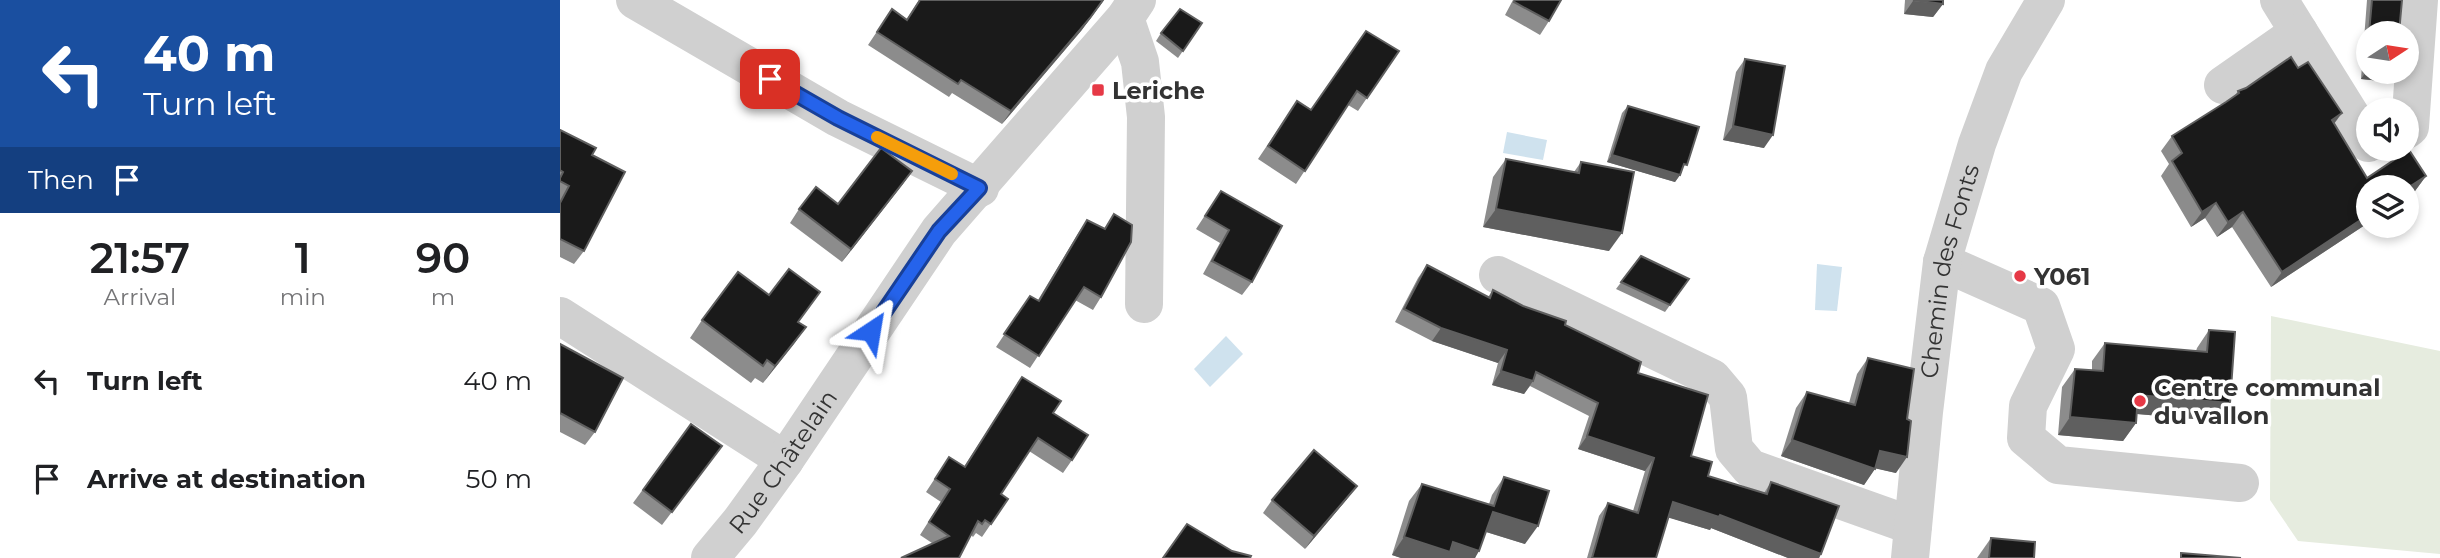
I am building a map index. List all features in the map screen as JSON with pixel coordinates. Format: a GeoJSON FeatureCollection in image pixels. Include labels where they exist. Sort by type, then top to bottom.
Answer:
{"type":"FeatureCollection","features":[{"type":"Feature","properties":{"kind":"street"},"geometry":{"type":"LineString","coordinates":[[635,0],[838,118],[979,188]]}},
{"type":"Feature","properties":{"kind":"street","name":"Chemin des Fonts"},"geometry":{"type":"LineString","coordinates":[[1911,542],[1942,262],[1977,144],[2004,71],[2046,0]]}},
{"type":"Feature","properties":{"kind":"street"},"geometry":{"type":"LineString","coordinates":[[2279,0],[2356,123]]}},
{"type":"Feature","properties":{"kind":"street"},"geometry":{"type":"LineString","coordinates":[[2412,98],[2419,0]]}},
{"type":"Feature","properties":{"kind":"street"},"geometry":{"type":"LineString","coordinates":[[1131,9],[1146,117],[1144,304]]}},
{"type":"Feature","properties":{"kind":"street","name":"Rue Châtelain"},"geometry":{"type":"LineString","coordinates":[[710,558],[785,460],[939,231],[979,188],[1131,9]]}},
{"type":"Feature","properties":{"kind":"street"},"geometry":{"type":"LineString","coordinates":[[2223,85],[2299,32]]}},
{"type":"Feature","properties":{"kind":"street"},"geometry":{"type":"LineString","coordinates":[[1942,262],[2041,306],[2056,349],[2028,406],[2026,438],[2058,465],[2241,483]]}},
{"type":"Feature","properties":{"kind":"street"},"geometry":{"type":"LineString","coordinates":[[1498,275],[1712,378],[1728,397],[1734,449],[1750,468],[1911,542]]}},
{"type":"Feature","properties":{"kind":"street"},"geometry":{"type":"LineString","coordinates":[[560,316],[785,460]]}},
{"type":"Feature","properties":{"kind":"shaded area"},"geometry":{"type":"Polygon","coordinates":[[[2271,316],[2440,351],[2440,554],[2298,541],[2270,500],[2271,316]]]}},
{"type":"Feature","properties":{"kind":"water"},"geometry":{"type":"Polygon","coordinates":[[[1507,132],[1547,140],[1543,160],[1503,153],[1507,132]]]}},
{"type":"Feature","properties":{"kind":"water"},"geometry":{"type":"Polygon","coordinates":[[[1817,264],[1842,267],[1837,311],[1815,310],[1817,264]]]}},
{"type":"Feature","properties":{"kind":"water"},"geometry":{"type":"Polygon","coordinates":[[[1226,336],[1243,354],[1210,387],[1194,369],[1226,336]]]}},
{"type":"Feature","properties":{"kind":"building"},"geometry":{"type":"Polygon","coordinates":[[[920,0],[1103,0],[1011,111],[961,80],[958,84],[877,32],[892,9],[907,20],[920,0]]]}},
{"type":"Feature","properties":{"kind":"building"},"geometry":{"type":"Polygon","coordinates":[[[1561,0],[1549,21],[1514,2],[1561,0]]]}},
{"type":"Feature","properties":{"kind":"building"},"geometry":{"type":"Polygon","coordinates":[[[1913,0],[1943,0],[1943,4],[1913,0]]]}},
{"type":"Feature","properties":{"kind":"building"},"geometry":{"type":"Polygon","coordinates":[[[2372,0],[2402,0],[2400,21],[2370,21],[2372,0]]]}},
{"type":"Feature","properties":{"kind":"building"},"geometry":{"type":"Polygon","coordinates":[[[1180,9],[1202,23],[1183,51],[1161,33],[1180,9]]]}},
{"type":"Feature","properties":{"kind":"building"},"geometry":{"type":"Polygon","coordinates":[[[1366,31],[1399,51],[1367,98],[1357,91],[1305,171],[1268,146],[1297,101],[1311,110],[1366,31]]]}},
{"type":"Feature","properties":{"kind":"building"},"geometry":{"type":"Polygon","coordinates":[[[2291,57],[2298,68],[2308,62],[2342,113],[2332,120],[2365,175],[2356,175],[2356,223],[2282,272],[2243,212],[2228,222],[2216,203],[2202,212],[2172,161],[2182,153],[2172,136],[2291,57]]]}},
{"type":"Feature","properties":{"kind":"building"},"geometry":{"type":"Polygon","coordinates":[[[1745,59],[1785,66],[1773,135],[1733,126],[1745,59]]]}},
{"type":"Feature","properties":{"kind":"building"},"geometry":{"type":"Polygon","coordinates":[[[1628,106],[1699,127],[1687,165],[1684,164],[1680,175],[1612,155],[1628,106]]]}},
{"type":"Feature","properties":{"kind":"building"},"geometry":{"type":"Polygon","coordinates":[[[560,130],[596,148],[592,155],[625,172],[584,251],[560,239],[560,203],[569,186],[560,181],[563,172],[560,170],[560,130]]]}},
{"type":"Feature","properties":{"kind":"building"},"geometry":{"type":"Polygon","coordinates":[[[881,148],[912,171],[851,249],[799,209],[816,187],[838,204],[881,148]]]}},
{"type":"Feature","properties":{"kind":"building"},"geometry":{"type":"Polygon","coordinates":[[[1506,159],[1579,173],[1581,162],[1634,172],[1622,233],[1496,209],[1506,159]]]}},
{"type":"Feature","properties":{"kind":"building"},"geometry":{"type":"Polygon","coordinates":[[[2392,161],[2416,161],[2426,176],[2419,181],[2419,175],[2372,175],[2392,161]]]}},
{"type":"Feature","properties":{"kind":"building"},"geometry":{"type":"Polygon","coordinates":[[[1221,191],[1282,226],[1252,282],[1212,261],[1229,230],[1205,216],[1221,191]]]}},
{"type":"Feature","properties":{"kind":"building"},"geometry":{"type":"Polygon","coordinates":[[[1114,214],[1132,225],[1131,242],[1101,297],[1084,287],[1039,356],[1004,334],[1030,296],[1039,301],[1087,220],[1105,229],[1114,214]]]}},
{"type":"Feature","properties":{"kind":"building"},"geometry":{"type":"Polygon","coordinates":[[[1641,256],[1689,279],[1670,305],[1621,282],[1641,256]]]}},
{"type":"Feature","properties":{"kind":"building"},"geometry":{"type":"Polygon","coordinates":[[[1427,265],[1490,298],[1493,290],[1523,306],[1566,321],[1565,325],[1641,362],[1638,373],[1708,395],[1691,456],[1712,462],[1708,476],[1767,494],[1771,482],[1839,506],[1821,554],[1720,515],[1719,517],[1673,502],[1656,558],[1592,558],[1608,503],[1638,513],[1654,458],[1587,436],[1598,403],[1536,372],[1533,381],[1501,371],[1507,350],[1441,328],[1404,309],[1427,265]]]}},
{"type":"Feature","properties":{"kind":"building"},"geometry":{"type":"Polygon","coordinates":[[[789,269],[820,292],[798,322],[806,327],[775,366],[767,360],[763,366],[702,320],[738,272],[769,295],[789,269]]]}},
{"type":"Feature","properties":{"kind":"building","name":"Centre communal du vallon"},"geometry":{"type":"Polygon","coordinates":[[[2209,330],[2235,332],[2230,403],[2138,395],[2136,423],[2070,417],[2075,369],[2103,371],[2105,343],[2207,352],[2209,330]]]}},
{"type":"Feature","properties":{"kind":"building"},"geometry":{"type":"Polygon","coordinates":[[[560,344],[623,378],[595,432],[560,413],[560,344]]]}},
{"type":"Feature","properties":{"kind":"building"},"geometry":{"type":"Polygon","coordinates":[[[1868,358],[1914,369],[1907,419],[1911,421],[1907,457],[1880,451],[1875,469],[1792,440],[1807,392],[1855,405],[1868,358]]]}},
{"type":"Feature","properties":{"kind":"building"},"geometry":{"type":"Polygon","coordinates":[[[1022,377],[1061,401],[1053,413],[1088,435],[1072,460],[1038,438],[1001,494],[1008,499],[991,524],[985,520],[982,524],[978,521],[959,558],[901,558],[949,536],[929,522],[950,489],[935,479],[949,457],[965,467],[1022,377]]]}},
{"type":"Feature","properties":{"kind":"building"},"geometry":{"type":"Polygon","coordinates":[[[691,424],[722,446],[672,512],[643,490],[691,424]]]}},
{"type":"Feature","properties":{"kind":"building"},"geometry":{"type":"Polygon","coordinates":[[[1314,450],[1357,486],[1314,536],[1272,500],[1314,450]]]}},
{"type":"Feature","properties":{"kind":"building"},"geometry":{"type":"Polygon","coordinates":[[[1504,477],[1549,491],[1538,526],[1493,512],[1479,551],[1453,542],[1450,552],[1404,537],[1422,484],[1494,506],[1504,477]]]}},
{"type":"Feature","properties":{"kind":"building"},"geometry":{"type":"Polygon","coordinates":[[[1187,524],[1232,551],[1251,556],[1250,558],[1163,558],[1187,524]]]}},
{"type":"Feature","properties":{"kind":"building"},"geometry":{"type":"Polygon","coordinates":[[[1991,538],[2035,542],[2034,558],[1989,558],[1991,538]]]}},
{"type":"Feature","properties":{"kind":"building"},"geometry":{"type":"Polygon","coordinates":[[[2181,553],[2241,558],[2181,558],[2181,553]]]}},
{"type":"Feature","properties":{"kind":"slow traffic"},"geometry":{"type":"LineString","coordinates":[[877,137],[952,174]]}},
{"type":"Feature","properties":{"kind":"place","name":"Leriche"},"geometry":{"type":"Point","coordinates":[1098,90]}},
{"type":"Feature","properties":{"kind":"place","name":"Y061"},"geometry":{"type":"Point","coordinates":[2020,276]}},
{"type":"Feature","properties":{"kind":"place","name":"Centre communal du vallon"},"geometry":{"type":"Point","coordinates":[2140,401]}},
{"type":"Feature","properties":{"kind":"route"},"geometry":{"type":"LineString","coordinates":[[770,79],[838,118],[979,188],[939,231],[871,331]]}}]}
